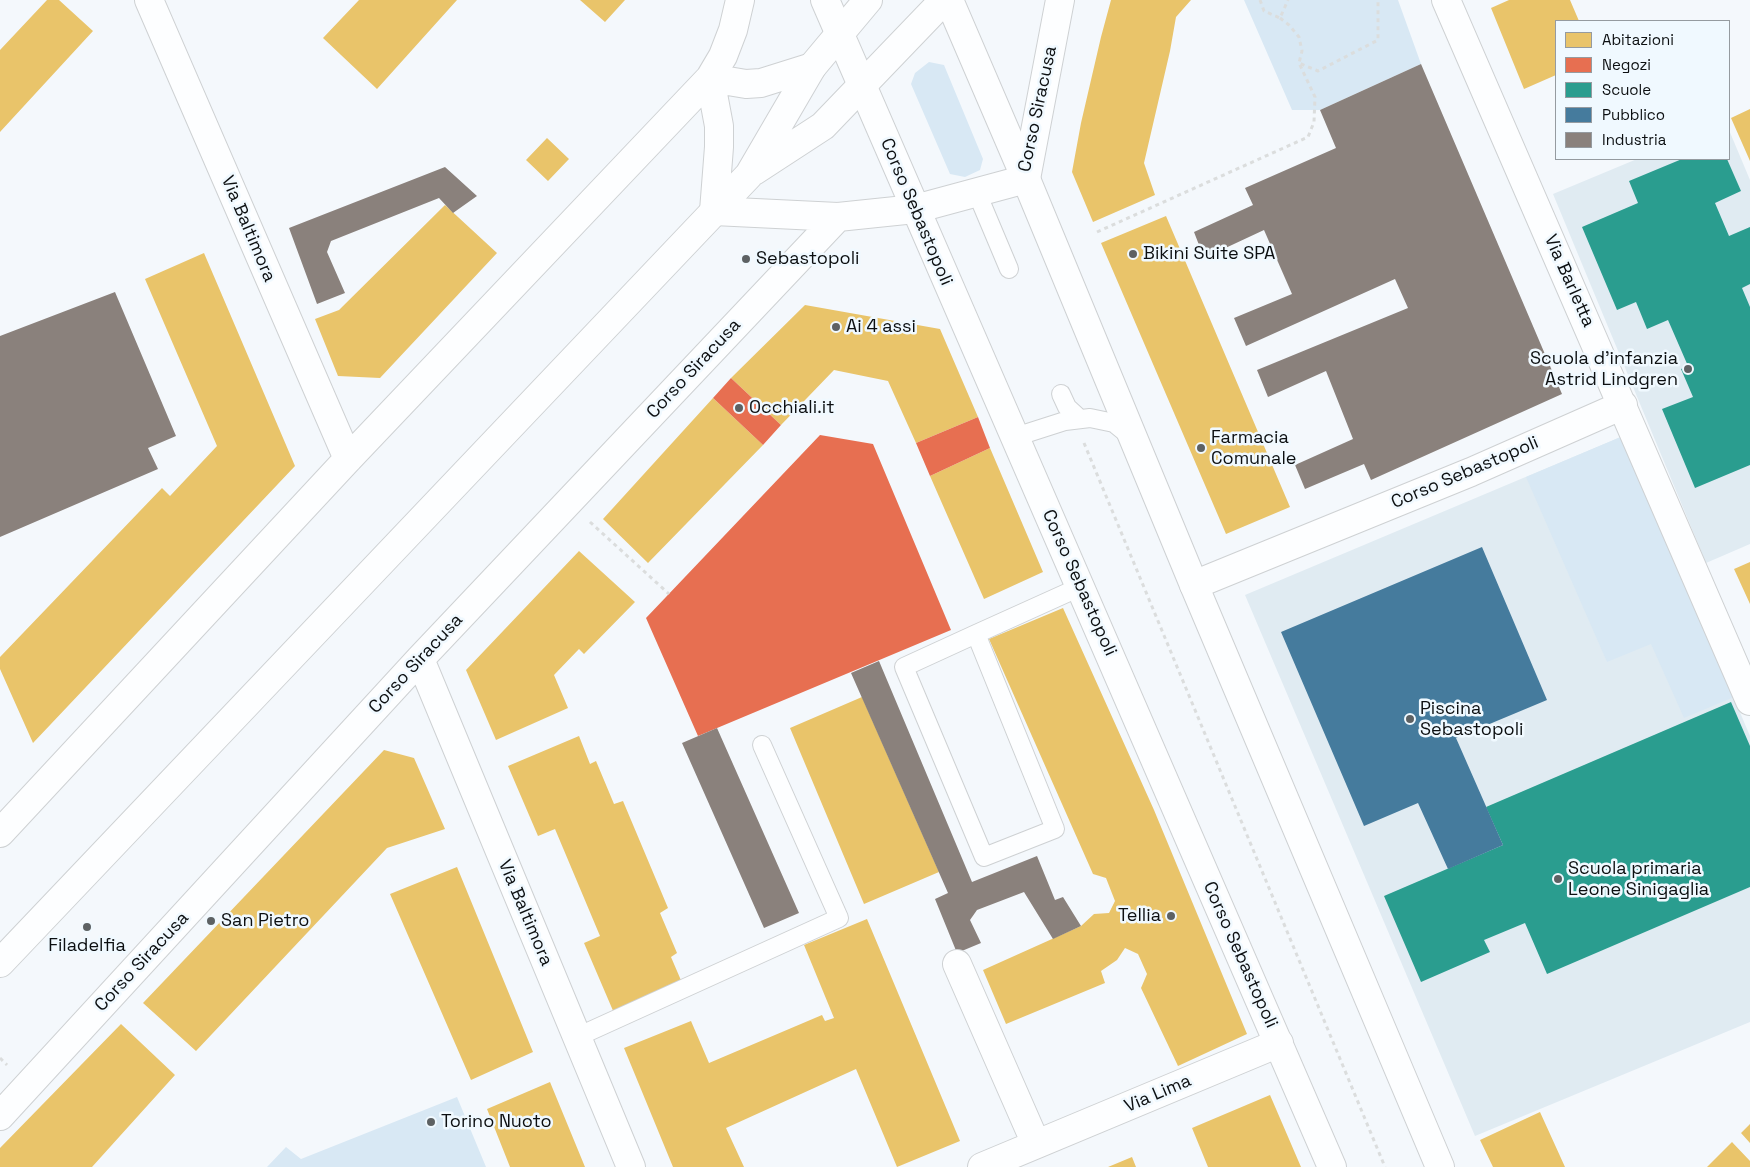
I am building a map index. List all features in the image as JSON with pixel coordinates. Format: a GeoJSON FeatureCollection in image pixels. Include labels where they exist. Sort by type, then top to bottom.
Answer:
{"type":"FeatureCollection","features":[{"type":"Feature","properties":{"kind":"street","name":"Via Baltimora"},"geometry":{"type":"LineString","coordinates":[[149,0],[348,459]]}},
{"type":"Feature","properties":{"kind":"street"},"geometry":{"type":"LineString","coordinates":[[0,833],[348,459],[710,78],[723,56],[733,30],[740,0]]}},
{"type":"Feature","properties":{"kind":"street","name":"Corso Sebastopoli"},"geometry":{"type":"LineString","coordinates":[[825,0],[1332,1167]]}},
{"type":"Feature","properties":{"kind":"street"},"geometry":{"type":"LineString","coordinates":[[749,175],[812,66],[868,0]]}},
{"type":"Feature","properties":{"kind":"street"},"geometry":{"type":"LineString","coordinates":[[0,963],[749,175],[823,126],[944,0]]}},
{"type":"Feature","properties":{"kind":"street"},"geometry":{"type":"LineString","coordinates":[[949,0],[1026,179],[1194,586],[1440,1167]]}},
{"type":"Feature","properties":{"kind":"street","name":"Corso Siracusa"},"geometry":{"type":"LineString","coordinates":[[714,211],[838,217],[916,209],[1026,179],[1060,0]]}},
{"type":"Feature","properties":{"kind":"street","name":"Via Barletta"},"geometry":{"type":"LineString","coordinates":[[1446,0],[1750,701]]}},
{"type":"Feature","properties":{"kind":"street"},"geometry":{"type":"LineString","coordinates":[[710,78],[746,84],[762,83],[812,66]]}},
{"type":"Feature","properties":{"kind":"street"},"geometry":{"type":"LineString","coordinates":[[710,78],[719,126],[720,147],[714,211]]}},
{"type":"Feature","properties":{"kind":"street","name":"Corso Siracusa"},"geometry":{"type":"LineString","coordinates":[[0,1116],[420,659],[838,217]]}},
{"type":"Feature","properties":{"kind":"street","name":"Corso Sebastopoli"},"geometry":{"type":"LineString","coordinates":[[1194,586],[1471,472],[1623,405]]}},
{"type":"Feature","properties":{"kind":"street","name":"Via Baltimora"},"geometry":{"type":"LineString","coordinates":[[420,659],[631,1167]]}},
{"type":"Feature","properties":{"kind":"street"},"geometry":{"type":"LineString","coordinates":[[957,964],[1036,1144]]}},
{"type":"Feature","properties":{"kind":"street","name":"Via Lima"},"geometry":{"type":"LineString","coordinates":[[982,1167],[1279,1043]]}},
{"type":"Feature","properties":{"kind":"lane"},"geometry":{"type":"LineString","coordinates":[[977,193],[1009,269]]}},
{"type":"Feature","properties":{"kind":"lane"},"geometry":{"type":"LineString","coordinates":[[1061,394],[1067,407],[1080,419]]}},
{"type":"Feature","properties":{"kind":"lane"},"geometry":{"type":"LineString","coordinates":[[1015,437],[1065,421],[1090,418],[1114,423],[1134,440]]}},
{"type":"Feature","properties":{"kind":"lane"},"geometry":{"type":"LineString","coordinates":[[976,634],[1054,829],[984,857],[904,667],[1080,586]]}},
{"type":"Feature","properties":{"kind":"lane"},"geometry":{"type":"LineString","coordinates":[[577,1037],[839,918],[762,745]]}},
{"type":"Feature","properties":{"kind":"path"},"geometry":{"type":"LineString","coordinates":[[1097,232],[1308,137],[1314,122],[1315,97],[1299,63],[1302,52],[1299,37],[1280,18],[1264,11],[1260,0]]}},
{"type":"Feature","properties":{"kind":"path"},"geometry":{"type":"LineString","coordinates":[[1280,18],[1288,0]]}},
{"type":"Feature","properties":{"kind":"path"},"geometry":{"type":"LineString","coordinates":[[1299,63],[1318,71],[1378,40],[1378,0]]}},
{"type":"Feature","properties":{"kind":"path"},"geometry":{"type":"LineString","coordinates":[[1084,445],[1385,1167]]}},
{"type":"Feature","properties":{"kind":"path"},"geometry":{"type":"LineString","coordinates":[[568,502],[668,594]]}},
{"type":"Feature","properties":{"kind":"shaded area"},"geometry":{"type":"Polygon","coordinates":[[[1244,0],[1398,0],[1421,64],[1320,110],[1292,110],[1244,0]]]}},
{"type":"Feature","properties":{"kind":"shaded area"},"geometry":{"type":"Polygon","coordinates":[[[929,62],[944,65],[983,159],[980,170],[965,177],[950,174],[911,84],[915,73],[929,62]]]}},
{"type":"Feature","properties":{"kind":"shaded area","name":"Scuola d'infanzia Astrid Lindgren"},"geometry":{"type":"Polygon","coordinates":[[[1730,132],[1750,180],[1750,544],[1706,563],[1553,194],[1635,160],[1730,160],[1730,132]]]}},
{"type":"Feature","properties":{"kind":"shaded area","name":"Scuola primaria Leone Sinigaglia"},"geometry":{"type":"Polygon","coordinates":[[[1623,436],[1750,736],[1750,1022],[1475,1136],[1245,595],[1623,436]]]}},
{"type":"Feature","properties":{"kind":"shaded area"},"geometry":{"type":"Polygon","coordinates":[[[1623,436],[1734,697],[1684,718],[1651,644],[1607,662],[1526,477],[1623,436]]]}},
{"type":"Feature","properties":{"kind":"shaded area","name":"Torino Nuoto"},"geometry":{"type":"Polygon","coordinates":[[[457,1097],[486,1167],[267,1167],[286,1147],[301,1159],[457,1097]]]}},
{"type":"Feature","properties":{"kind":"building: Abitazioni"},"geometry":{"type":"Polygon","coordinates":[[[47,0],[59,0],[93,31],[0,132],[0,50],[47,0]]]}},
{"type":"Feature","properties":{"kind":"building: Abitazioni"},"geometry":{"type":"Polygon","coordinates":[[[359,0],[457,0],[377,89],[323,38],[359,0]]]}},
{"type":"Feature","properties":{"kind":"building: Abitazioni"},"geometry":{"type":"Polygon","coordinates":[[[580,0],[625,0],[605,22],[580,0]]]}},
{"type":"Feature","properties":{"kind":"building: Abitazioni"},"geometry":{"type":"Polygon","coordinates":[[[1111,0],[1191,0],[1176,17],[1144,163],[1155,195],[1093,222],[1072,172],[1081,123],[1111,0]]]}},
{"type":"Feature","properties":{"kind":"building: Abitazioni"},"geometry":{"type":"Polygon","coordinates":[[[1509,0],[1570,0],[1579,20],[1555,20],[1555,75],[1524,89],[1491,8],[1509,0]]]}},
{"type":"Feature","properties":{"kind":"building: Abitazioni"},"geometry":{"type":"Polygon","coordinates":[[[1750,109],[1750,161],[1731,118],[1750,109]]]}},
{"type":"Feature","properties":{"kind":"building: Abitazioni"},"geometry":{"type":"Polygon","coordinates":[[[547,138],[569,159],[548,181],[526,160],[547,138]]]}},
{"type":"Feature","properties":{"kind":"building: Abitazioni"},"geometry":{"type":"Polygon","coordinates":[[[445,205],[497,253],[380,378],[338,376],[315,319],[339,310],[445,205]]]}},
{"type":"Feature","properties":{"kind":"building: Abitazioni"},"geometry":{"type":"Polygon","coordinates":[[[1166,216],[1290,507],[1226,534],[1101,243],[1166,216]]]}},
{"type":"Feature","properties":{"kind":"building: Abitazioni"},"geometry":{"type":"Polygon","coordinates":[[[204,253],[295,466],[33,743],[0,669],[0,657],[162,488],[170,496],[217,446],[145,279],[204,253]]]}},
{"type":"Feature","properties":{"kind":"building: Abitazioni"},"geometry":{"type":"Polygon","coordinates":[[[805,305],[940,329],[978,417],[916,443],[888,381],[834,370],[781,425],[731,378],[805,305]]]}},
{"type":"Feature","properties":{"kind":"building: Abitazioni"},"geometry":{"type":"Polygon","coordinates":[[[713,398],[763,445],[648,563],[603,519],[713,398]]]}},
{"type":"Feature","properties":{"kind":"building: Abitazioni"},"geometry":{"type":"Polygon","coordinates":[[[990,448],[1043,572],[984,599],[930,476],[990,448]]]}},
{"type":"Feature","properties":{"kind":"building: Abitazioni"},"geometry":{"type":"Polygon","coordinates":[[[579,551],[635,602],[584,654],[579,649],[554,675],[568,708],[496,740],[466,670],[579,551]]]}},
{"type":"Feature","properties":{"kind":"building: Abitazioni"},"geometry":{"type":"Polygon","coordinates":[[[1750,562],[1750,604],[1734,569],[1750,562]]]}},
{"type":"Feature","properties":{"kind":"building: Abitazioni"},"geometry":{"type":"Polygon","coordinates":[[[1063,608],[1154,810],[1247,1034],[1178,1066],[1141,988],[1147,974],[1138,954],[1125,948],[1117,960],[1101,971],[1105,983],[1006,1024],[983,970],[1081,926],[1094,914],[1109,913],[1115,901],[1106,878],[1093,874],[989,639],[1063,608]]]}},
{"type":"Feature","properties":{"kind":"building: Abitazioni"},"geometry":{"type":"Polygon","coordinates":[[[862,697],[939,872],[864,904],[790,728],[862,697]]]}},
{"type":"Feature","properties":{"kind":"building: Abitazioni"},"geometry":{"type":"Polygon","coordinates":[[[579,736],[590,764],[596,761],[614,804],[623,801],[668,908],[660,913],[677,953],[671,957],[683,985],[614,1013],[584,943],[600,936],[555,829],[538,836],[508,766],[579,736]]]}},
{"type":"Feature","properties":{"kind":"building: Abitazioni"},"geometry":{"type":"Polygon","coordinates":[[[384,750],[414,758],[445,829],[387,848],[196,1051],[143,1003],[384,750]]]}},
{"type":"Feature","properties":{"kind":"building: Abitazioni"},"geometry":{"type":"Polygon","coordinates":[[[457,867],[533,1052],[471,1080],[390,894],[457,867]]]}},
{"type":"Feature","properties":{"kind":"building: Abitazioni"},"geometry":{"type":"Polygon","coordinates":[[[867,919],[960,1141],[897,1167],[856,1069],[726,1128],[744,1167],[673,1167],[624,1048],[691,1021],[709,1063],[822,1015],[825,1021],[834,1018],[804,945],[867,919]]]}},
{"type":"Feature","properties":{"kind":"building: Abitazioni"},"geometry":{"type":"Polygon","coordinates":[[[121,1024],[175,1075],[92,1167],[0,1167],[0,1148],[121,1024]]]}},
{"type":"Feature","properties":{"kind":"building: Abitazioni"},"geometry":{"type":"Polygon","coordinates":[[[550,1082],[585,1167],[510,1167],[487,1109],[550,1082]]]}},
{"type":"Feature","properties":{"kind":"building: Abitazioni"},"geometry":{"type":"Polygon","coordinates":[[[1270,1095],[1301,1167],[1208,1167],[1192,1128],[1270,1095]]]}},
{"type":"Feature","properties":{"kind":"building: Abitazioni"},"geometry":{"type":"Polygon","coordinates":[[[1540,1112],[1565,1167],[1493,1167],[1480,1140],[1540,1112]]]}},
{"type":"Feature","properties":{"kind":"building: Abitazioni"},"geometry":{"type":"Polygon","coordinates":[[[1750,1124],[1750,1143],[1741,1133],[1750,1124]]]}},
{"type":"Feature","properties":{"kind":"building: Abitazioni"},"geometry":{"type":"Polygon","coordinates":[[[1732,1142],[1750,1161],[1750,1167],[1707,1167],[1732,1142]]]}},
{"type":"Feature","properties":{"kind":"building: Abitazioni"},"geometry":{"type":"Polygon","coordinates":[[[1132,1157],[1136,1167],[1108,1167],[1132,1157]]]}},
{"type":"Feature","properties":{"kind":"building: Negozi"},"geometry":{"type":"Polygon","coordinates":[[[731,378],[781,425],[763,445],[713,398],[731,378]]]}},
{"type":"Feature","properties":{"kind":"building: Negozi"},"geometry":{"type":"Polygon","coordinates":[[[978,417],[990,448],[930,476],[916,443],[978,417]]]}},
{"type":"Feature","properties":{"kind":"building: Negozi"},"geometry":{"type":"Polygon","coordinates":[[[820,435],[873,444],[951,630],[698,736],[646,618],[820,435]]]}},
{"type":"Feature","properties":{"kind":"building: Scuole","name":"Scuola d'infanzia Astrid Lindgren"},"geometry":{"type":"Polygon","coordinates":[[[1680,160],[1727,160],[1741,191],[1715,203],[1729,236],[1750,227],[1750,284],[1742,288],[1750,307],[1750,465],[1695,488],[1662,409],[1693,397],[1681,369],[1688,366],[1668,320],[1647,329],[1636,302],[1617,310],[1582,227],[1638,203],[1629,181],[1680,160]]]}},
{"type":"Feature","properties":{"kind":"building: Scuole"},"geometry":{"type":"Polygon","coordinates":[[[1731,702],[1750,746],[1750,887],[1547,974],[1525,923],[1484,940],[1490,952],[1421,982],[1384,896],[1503,845],[1486,807],[1731,702]]]}},
{"type":"Feature","properties":{"kind":"building: Pubblico","name":"Piscina Sebastopoli"},"geometry":{"type":"Polygon","coordinates":[[[1482,547],[1547,700],[1456,738],[1503,845],[1448,869],[1418,803],[1364,826],[1281,632],[1482,547]]]}},
{"type":"Feature","properties":{"kind":"building: Industria"},"geometry":{"type":"Polygon","coordinates":[[[1421,64],[1562,394],[1371,480],[1364,464],[1305,489],[1295,465],[1353,439],[1326,371],[1268,397],[1257,370],[1408,308],[1395,279],[1246,346],[1234,318],[1292,294],[1264,230],[1204,258],[1194,232],[1253,205],[1245,188],[1336,148],[1320,110],[1421,64]]]}},
{"type":"Feature","properties":{"kind":"building: Industria"},"geometry":{"type":"Polygon","coordinates":[[[445,167],[477,196],[453,213],[439,198],[331,241],[327,252],[345,293],[317,304],[289,228],[445,167]]]}},
{"type":"Feature","properties":{"kind":"building: Industria"},"geometry":{"type":"Polygon","coordinates":[[[115,292],[176,436],[148,448],[158,469],[0,537],[0,336],[115,292]]]}},
{"type":"Feature","properties":{"kind":"building: Industria"},"geometry":{"type":"Polygon","coordinates":[[[879,661],[972,882],[1037,856],[1055,900],[1063,897],[1081,926],[1053,939],[1024,892],[977,910],[970,920],[981,943],[957,953],[935,899],[948,893],[851,673],[879,661]]]}},
{"type":"Feature","properties":{"kind":"building: Industria"},"geometry":{"type":"Polygon","coordinates":[[[717,728],[799,913],[764,928],[682,743],[717,728]]]}},
{"type":"Feature","properties":{"kind":"place","name":"Bikini Suite SPA"},"geometry":{"type":"Point","coordinates":[1133,254]}},
{"type":"Feature","properties":{"kind":"place","name":"Sebastopoli"},"geometry":{"type":"Point","coordinates":[746,259]}},
{"type":"Feature","properties":{"kind":"place","name":"Ai 4 assi"},"geometry":{"type":"Point","coordinates":[836,327]}},
{"type":"Feature","properties":{"kind":"place","name":"Scuola d'infanzia Astrid Lindgren"},"geometry":{"type":"Point","coordinates":[1688,369]}},
{"type":"Feature","properties":{"kind":"place","name":"Occhiali.it"},"geometry":{"type":"Point","coordinates":[739,408]}},
{"type":"Feature","properties":{"kind":"place","name":"Farmacia Comunale"},"geometry":{"type":"Point","coordinates":[1201,448]}},
{"type":"Feature","properties":{"kind":"place","name":"Piscina Sebastopoli"},"geometry":{"type":"Point","coordinates":[1410,719]}},
{"type":"Feature","properties":{"kind":"place","name":"Scuola primaria Leone Sinigaglia"},"geometry":{"type":"Point","coordinates":[1558,879]}},
{"type":"Feature","properties":{"kind":"place","name":"Tellia"},"geometry":{"type":"Point","coordinates":[1171,916]}},
{"type":"Feature","properties":{"kind":"place","name":"San Pietro"},"geometry":{"type":"Point","coordinates":[211,921]}},
{"type":"Feature","properties":{"kind":"place","name":"Filadelfia"},"geometry":{"type":"Point","coordinates":[87,927]}},
{"type":"Feature","properties":{"kind":"place","name":"Torino Nuoto"},"geometry":{"type":"Point","coordinates":[431,1122]}}]}
